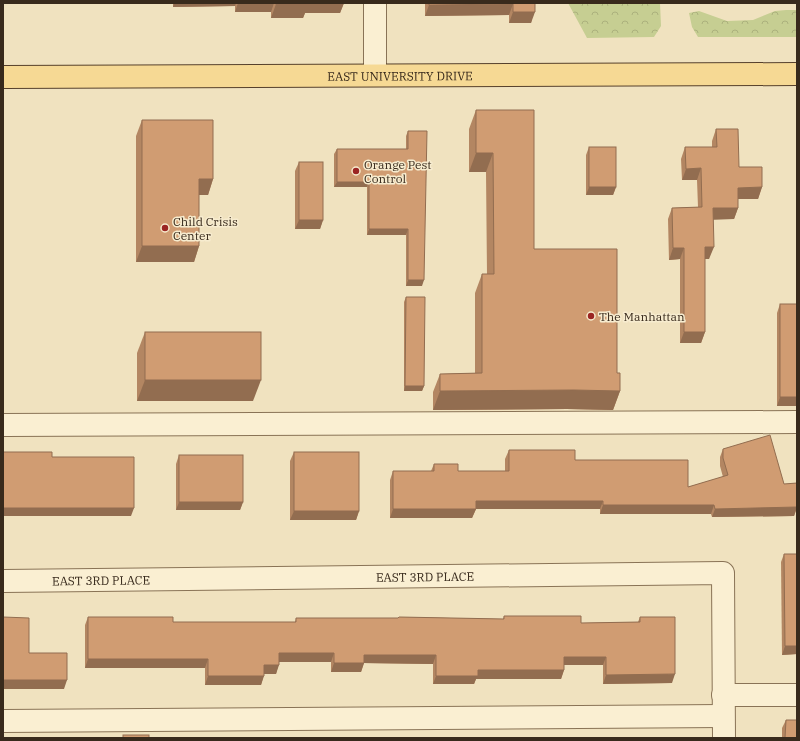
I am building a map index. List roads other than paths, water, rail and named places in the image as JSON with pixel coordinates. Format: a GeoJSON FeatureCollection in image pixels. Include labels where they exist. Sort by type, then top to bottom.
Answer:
{"type":"FeatureCollection","features":[{"type":"Feature","properties":{"kind":"main road","name":"EAST UNIVERSITY DRIVE"},"geometry":{"type":"LineString","coordinates":[[3,77],[797,74]]}},
{"type":"Feature","properties":{"kind":"street"},"geometry":{"type":"LineString","coordinates":[[375,75],[376,3]]}},
{"type":"Feature","properties":{"kind":"street"},"geometry":{"type":"LineString","coordinates":[[3,425],[797,422]]}},
{"type":"Feature","properties":{"kind":"street","name":"EAST 3RD PLACE"},"geometry":{"type":"LineString","coordinates":[[3,581],[723,572],[723,706]]}},
{"type":"Feature","properties":{"kind":"street"},"geometry":{"type":"LineString","coordinates":[[3,721],[723,706],[797,695]]}},
{"type":"Feature","properties":{"kind":"street"},"geometry":{"type":"LineString","coordinates":[[723,706],[724,738]]}},
{"type":"Feature","properties":{"kind":"place","name":"Orange Pest Control"},"geometry":{"type":"Point","coordinates":[356,171]}},
{"type":"Feature","properties":{"kind":"place","name":"Child Crisis Center"},"geometry":{"type":"Point","coordinates":[165,228]}},
{"type":"Feature","properties":{"kind":"place","name":"The Manhattan"},"geometry":{"type":"Point","coordinates":[591,316]}}]}
